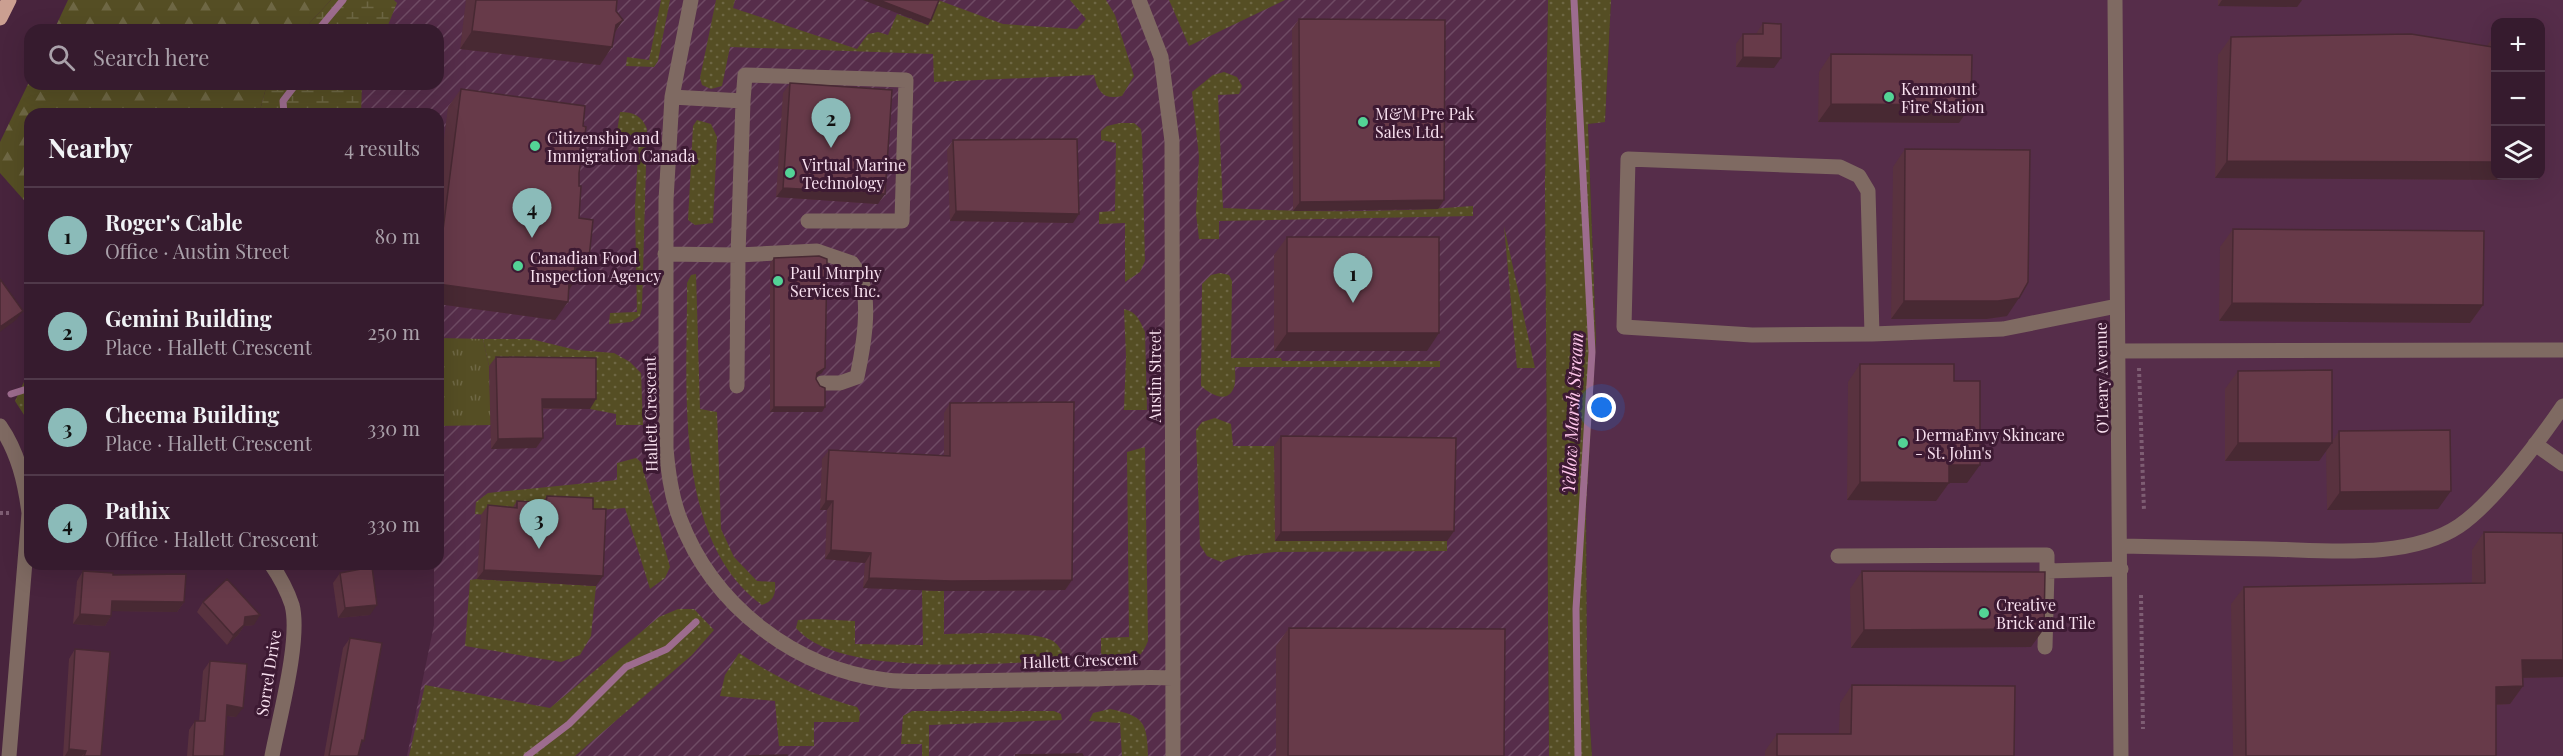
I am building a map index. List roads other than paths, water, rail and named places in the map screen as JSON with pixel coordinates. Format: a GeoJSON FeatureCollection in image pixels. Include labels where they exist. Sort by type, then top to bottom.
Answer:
{"type":"FeatureCollection","features":[{"type":"Feature","properties":{"kind":"main road"},"geometry":{"type":"LineString","coordinates":[[0,18],[9,0]]}},
{"type":"Feature","properties":{"kind":"street","name":"Hallett Crescent"},"geometry":{"type":"LineString","coordinates":[[691,0],[672,97],[666,200],[666,448],[669,482],[680,520],[715,582],[738,609],[764,631],[794,650],[856,674],[886,680],[1074,680],[1139,676],[1173,678]]}},
{"type":"Feature","properties":{"kind":"street","name":"Austin Street"},"geometry":{"type":"LineString","coordinates":[[1139,0],[1161,57],[1172,141],[1173,756]]}},
{"type":"Feature","properties":{"kind":"street","name":"O'Leary Avenue"},"geometry":{"type":"LineString","coordinates":[[2115,0],[2121,756]]}},
{"type":"Feature","properties":{"kind":"street"},"geometry":{"type":"LineString","coordinates":[[737,386],[738,255],[743,101],[746,75],[906,80],[902,221],[808,221]]}},
{"type":"Feature","properties":{"kind":"street"},"geometry":{"type":"LineString","coordinates":[[672,97],[743,101]]}},
{"type":"Feature","properties":{"kind":"street"},"geometry":{"type":"LineString","coordinates":[[1872,334],[1868,191],[1859,176],[1852,171],[1830,166],[1628,159],[1624,327],[1752,335],[1872,334],[2003,329],[2117,306]]}},
{"type":"Feature","properties":{"kind":"street"},"geometry":{"type":"LineString","coordinates":[[665,254],[738,255],[818,251],[852,263],[861,279],[864,301],[864,343],[857,376],[840,383],[822,383]]}},
{"type":"Feature","properties":{"kind":"street"},"geometry":{"type":"LineString","coordinates":[[2119,351],[2563,350]]}},
{"type":"Feature","properties":{"kind":"street"},"geometry":{"type":"LineString","coordinates":[[2121,546],[2348,551],[2390,548],[2435,538],[2479,512],[2563,406]]}},
{"type":"Feature","properties":{"kind":"street"},"geometry":{"type":"LineString","coordinates":[[0,426],[18,459],[24,480]]}},
{"type":"Feature","properties":{"kind":"street"},"geometry":{"type":"LineString","coordinates":[[2535,444],[2563,464]]}},
{"type":"Feature","properties":{"kind":"street"},"geometry":{"type":"LineString","coordinates":[[1838,555],[2047,555],[2045,647]]}},
{"type":"Feature","properties":{"kind":"street"},"geometry":{"type":"LineString","coordinates":[[2047,571],[2121,569]]}},
{"type":"Feature","properties":{"kind":"street"},"geometry":{"type":"LineString","coordinates":[[9,756],[25,570]]}},
{"type":"Feature","properties":{"kind":"street","name":"Sorrel Drive"},"geometry":{"type":"LineString","coordinates":[[272,756],[295,635],[292,607],[283,582],[275,570]]}},
{"type":"Feature","properties":{"kind":"waterway"},"geometry":{"type":"LineString","coordinates":[[323,24],[343,0]]}},
{"type":"Feature","properties":{"kind":"waterway","name":"Yellow Marsh Stream"},"geometry":{"type":"LineString","coordinates":[[1574,0],[1592,352],[1576,609],[1578,756]]}},
{"type":"Feature","properties":{"kind":"waterway"},"geometry":{"type":"LineString","coordinates":[[284,108],[283,101],[291,90]]}},
{"type":"Feature","properties":{"kind":"waterway"},"geometry":{"type":"LineString","coordinates":[[11,394],[24,390]]}},
{"type":"Feature","properties":{"kind":"waterway"},"geometry":{"type":"LineString","coordinates":[[527,756],[569,724],[626,667],[667,649],[696,622]]}},
{"type":"Feature","properties":{"kind":"place","name":"Kenmount Fire Station"},"geometry":{"type":"Point","coordinates":[1889,97]}},
{"type":"Feature","properties":{"kind":"place","name":"M&M Pre Pak Sales Ltd."},"geometry":{"type":"Point","coordinates":[1363,122]}},
{"type":"Feature","properties":{"kind":"place","name":"Citizenship and Immigration Canada"},"geometry":{"type":"Point","coordinates":[535,146]}},
{"type":"Feature","properties":{"kind":"place","name":"Gemini Building"},"geometry":{"type":"Point","coordinates":[831,148]}},
{"type":"Feature","properties":{"kind":"place","name":"Virtual Marine Technology"},"geometry":{"type":"Point","coordinates":[790,173]}},
{"type":"Feature","properties":{"kind":"place","name":"Pathix"},"geometry":{"type":"Point","coordinates":[532,238]}},
{"type":"Feature","properties":{"kind":"place","name":"Canadian Food Inspection Agency"},"geometry":{"type":"Point","coordinates":[518,266]}},
{"type":"Feature","properties":{"kind":"place","name":"Paul Murphy Services Inc."},"geometry":{"type":"Point","coordinates":[778,281]}},
{"type":"Feature","properties":{"kind":"place","name":"Roger's Cable"},"geometry":{"type":"Point","coordinates":[1353,303]}},
{"type":"Feature","properties":{"kind":"place","name":"DermaEnvy Skincare - St. John's"},"geometry":{"type":"Point","coordinates":[1903,443]}},
{"type":"Feature","properties":{"kind":"place","name":"Cheema Building"},"geometry":{"type":"Point","coordinates":[539,549]}},
{"type":"Feature","properties":{"kind":"place","name":"Creative Brick and Tile"},"geometry":{"type":"Point","coordinates":[1984,613]}}]}
